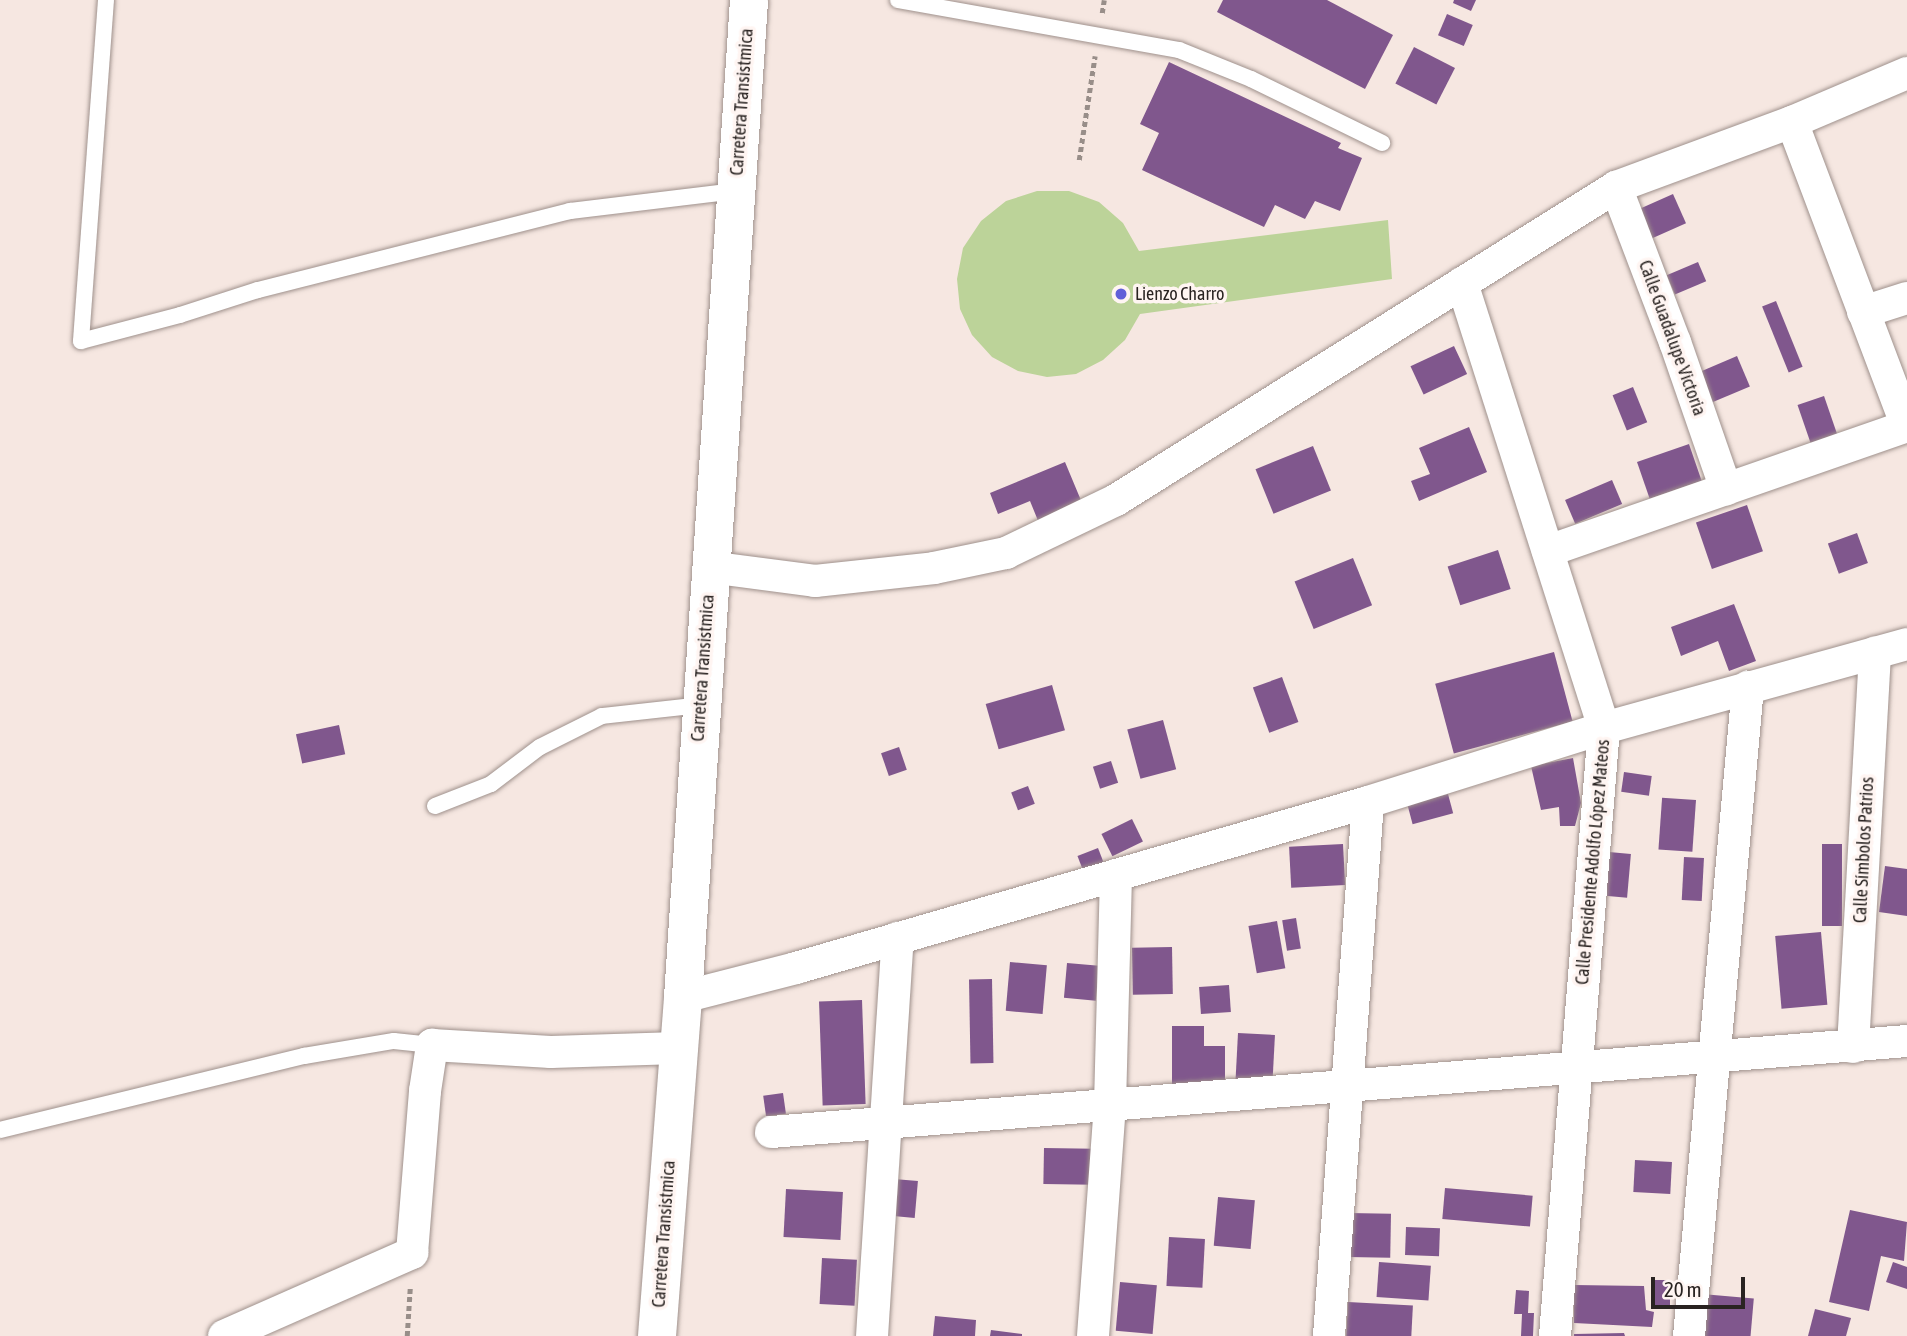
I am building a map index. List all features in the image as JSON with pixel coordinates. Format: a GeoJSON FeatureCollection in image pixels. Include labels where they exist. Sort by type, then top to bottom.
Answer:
{"type":"FeatureCollection","features":[{"type":"Feature","properties":{"kind":"main road","name":"Carretera Transistmica"},"geometry":{"type":"LineString","coordinates":[[657,1336],[683,997],[709,567],[749,0]]}},
{"type":"Feature","properties":{"kind":"street"},"geometry":{"type":"LineString","coordinates":[[709,567],[815,581],[934,568],[1006,553],[1116,500],[1616,187],[1792,122],[1907,73]]}},
{"type":"Feature","properties":{"kind":"street"},"geometry":{"type":"LineString","coordinates":[[1548,551],[1907,426],[1792,122]]}},
{"type":"Feature","properties":{"kind":"street","name":"Calle Guadalupe Victoria"},"geometry":{"type":"LineString","coordinates":[[1616,187],[1675,342],[1726,489]]}},
{"type":"Feature","properties":{"kind":"street","name":"Calle Presidente Adolfo López Mateos"},"geometry":{"type":"LineString","coordinates":[[1462,283],[1604,727],[1555,1336]]}},
{"type":"Feature","properties":{"kind":"street"},"geometry":{"type":"LineString","coordinates":[[1863,312],[1907,298]]}},
{"type":"Feature","properties":{"kind":"street"},"geometry":{"type":"LineString","coordinates":[[683,997],[1368,802],[1604,727],[1907,644]]}},
{"type":"Feature","properties":{"kind":"street","name":"Calle Símbolos Patrios"},"geometry":{"type":"LineString","coordinates":[[1853,1047],[1875,653]]}},
{"type":"Feature","properties":{"kind":"street"},"geometry":{"type":"LineString","coordinates":[[1689,1336],[1748,687]]}},
{"type":"Feature","properties":{"kind":"street"},"geometry":{"type":"LineString","coordinates":[[1329,1336],[1368,802]]}},
{"type":"Feature","properties":{"kind":"street"},"geometry":{"type":"LineString","coordinates":[[1093,1336],[1110,1105],[1116,875]]}},
{"type":"Feature","properties":{"kind":"street"},"geometry":{"type":"LineString","coordinates":[[872,1336],[898,937]]}},
{"type":"Feature","properties":{"kind":"street"},"geometry":{"type":"LineString","coordinates":[[772,1132],[1907,1041]]}},
{"type":"Feature","properties":{"kind":"street"},"geometry":{"type":"LineString","coordinates":[[224,1336],[412,1253],[425,1091],[432,1045],[551,1052],[678,1048]]}},
{"type":"Feature","properties":{"kind":"lane"},"geometry":{"type":"LineString","coordinates":[[106,0],[81,341],[180,315],[258,290],[570,211],[736,191]]}},
{"type":"Feature","properties":{"kind":"lane"},"geometry":{"type":"LineString","coordinates":[[898,0],[1179,50],[1251,79],[1382,143]]}},
{"type":"Feature","properties":{"kind":"lane"},"geometry":{"type":"LineString","coordinates":[[435,806],[491,784],[540,747],[603,716],[701,705]]}},
{"type":"Feature","properties":{"kind":"lane"},"geometry":{"type":"LineString","coordinates":[[0,1130],[304,1056],[394,1041],[432,1045]]}},
{"type":"Feature","properties":{"kind":"path"},"geometry":{"type":"LineString","coordinates":[[1079,160],[1099,37]]}},
{"type":"Feature","properties":{"kind":"path"},"geometry":{"type":"LineString","coordinates":[[407,1336],[412,1253]]}},
{"type":"Feature","properties":{"kind":"green space","name":"Lienzo Charro"},"geometry":{"type":"Polygon","coordinates":[[[1037,191],[1069,191],[1099,202],[1123,223],[1139,251],[1388,220],[1392,279],[1140,314],[1125,340],[1103,360],[1076,374],[1047,377],[1018,371],[992,357],[972,335],[960,309],[957,279],[963,248],[981,221],[1006,201],[1037,191]]]}},
{"type":"Feature","properties":{"kind":"building"},"geometry":{"type":"Polygon","coordinates":[[[1223,0],[1327,0],[1393,35],[1365,89],[1217,12],[1223,0]]]}},
{"type":"Feature","properties":{"kind":"building"},"geometry":{"type":"Polygon","coordinates":[[[1454,0],[1476,0],[1471,11],[1453,3],[1454,0]]]}},
{"type":"Feature","properties":{"kind":"building"},"geometry":{"type":"Polygon","coordinates":[[[1447,14],[1473,25],[1464,46],[1438,35],[1447,14]]]}},
{"type":"Feature","properties":{"kind":"building"},"geometry":{"type":"Polygon","coordinates":[[[1414,47],[1455,68],[1436,104],[1395,84],[1414,47]]]}},
{"type":"Feature","properties":{"kind":"building"},"geometry":{"type":"Polygon","coordinates":[[[1169,62],[1341,143],[1338,148],[1362,158],[1340,211],[1315,201],[1305,219],[1275,205],[1264,227],[1142,170],[1159,133],[1140,124],[1169,62]]]}},
{"type":"Feature","properties":{"kind":"building"},"geometry":{"type":"Polygon","coordinates":[[[1673,194],[1686,223],[1649,240],[1636,210],[1673,194]]]}},
{"type":"Feature","properties":{"kind":"building"},"geometry":{"type":"Polygon","coordinates":[[[1698,262],[1706,281],[1675,295],[1667,275],[1698,262]]]}},
{"type":"Feature","properties":{"kind":"building"},"geometry":{"type":"Polygon","coordinates":[[[1776,301],[1803,367],[1789,372],[1762,307],[1776,301]]]}},
{"type":"Feature","properties":{"kind":"building"},"geometry":{"type":"Polygon","coordinates":[[[1454,346],[1467,374],[1424,394],[1410,366],[1454,346]]]}},
{"type":"Feature","properties":{"kind":"building"},"geometry":{"type":"Polygon","coordinates":[[[1737,356],[1750,386],[1711,403],[1698,372],[1737,356]]]}},
{"type":"Feature","properties":{"kind":"building"},"geometry":{"type":"Polygon","coordinates":[[[1633,387],[1647,422],[1627,430],[1613,395],[1633,387]]]}},
{"type":"Feature","properties":{"kind":"building"},"geometry":{"type":"Polygon","coordinates":[[[1824,396],[1838,436],[1811,445],[1798,405],[1824,396]]]}},
{"type":"Feature","properties":{"kind":"building"},"geometry":{"type":"Polygon","coordinates":[[[1469,427],[1487,472],[1419,501],[1411,481],[1430,474],[1419,448],[1469,427]]]}},
{"type":"Feature","properties":{"kind":"building"},"geometry":{"type":"Polygon","coordinates":[[[1689,444],[1702,481],[1650,499],[1637,462],[1689,444]]]}},
{"type":"Feature","properties":{"kind":"building"},"geometry":{"type":"Polygon","coordinates":[[[1313,446],[1331,491],[1273,514],[1256,469],[1313,446]]]}},
{"type":"Feature","properties":{"kind":"building"},"geometry":{"type":"Polygon","coordinates":[[[1065,462],[1085,510],[1041,528],[1030,501],[998,514],[990,493],[1065,462]]]}},
{"type":"Feature","properties":{"kind":"building"},"geometry":{"type":"Polygon","coordinates":[[[1612,480],[1622,504],[1575,524],[1565,500],[1612,480]]]}},
{"type":"Feature","properties":{"kind":"building"},"geometry":{"type":"Polygon","coordinates":[[[1747,505],[1763,551],[1712,569],[1696,523],[1747,505]]]}},
{"type":"Feature","properties":{"kind":"building"},"geometry":{"type":"Polygon","coordinates":[[[1857,533],[1868,563],[1839,574],[1828,544],[1857,533]]]}},
{"type":"Feature","properties":{"kind":"building"},"geometry":{"type":"Polygon","coordinates":[[[1498,550],[1511,589],[1460,605],[1448,566],[1498,550]]]}},
{"type":"Feature","properties":{"kind":"building"},"geometry":{"type":"Polygon","coordinates":[[[1353,558],[1372,605],[1314,629],[1295,582],[1353,558]]]}},
{"type":"Feature","properties":{"kind":"building"},"geometry":{"type":"Polygon","coordinates":[[[1734,604],[1756,661],[1729,671],[1718,641],[1681,656],[1671,627],[1734,604]]]}},
{"type":"Feature","properties":{"kind":"building"},"geometry":{"type":"Polygon","coordinates":[[[1554,652],[1573,722],[1454,753],[1435,684],[1554,652]]]}},
{"type":"Feature","properties":{"kind":"building"},"geometry":{"type":"Polygon","coordinates":[[[1282,677],[1298,722],[1269,733],[1253,688],[1282,677]]]}},
{"type":"Feature","properties":{"kind":"building"},"geometry":{"type":"Polygon","coordinates":[[[1052,685],[1065,730],[999,749],[986,704],[1052,685]]]}},
{"type":"Feature","properties":{"kind":"building"},"geometry":{"type":"Polygon","coordinates":[[[1163,720],[1176,769],[1140,779],[1127,730],[1163,720]]]}},
{"type":"Feature","properties":{"kind":"building"},"geometry":{"type":"Polygon","coordinates":[[[339,725],[345,754],[302,763],[296,734],[339,725]]]}},
{"type":"Feature","properties":{"kind":"building"},"geometry":{"type":"Polygon","coordinates":[[[899,747],[907,770],[889,776],[881,753],[899,747]]]}},
{"type":"Feature","properties":{"kind":"building"},"geometry":{"type":"Polygon","coordinates":[[[1573,758],[1581,803],[1575,826],[1560,826],[1559,807],[1541,810],[1531,766],[1573,758]]]}},
{"type":"Feature","properties":{"kind":"building"},"geometry":{"type":"Polygon","coordinates":[[[1111,761],[1118,783],[1100,789],[1093,767],[1111,761]]]}},
{"type":"Feature","properties":{"kind":"building"},"geometry":{"type":"Polygon","coordinates":[[[1624,772],[1652,776],[1649,796],[1621,792],[1624,772]]]}},
{"type":"Feature","properties":{"kind":"building"},"geometry":{"type":"Polygon","coordinates":[[[1028,786],[1035,804],[1018,810],[1011,792],[1028,786]]]}},
{"type":"Feature","properties":{"kind":"building"},"geometry":{"type":"Polygon","coordinates":[[[1448,794],[1453,813],[1413,824],[1407,805],[1448,794]]]}},
{"type":"Feature","properties":{"kind":"building"},"geometry":{"type":"Polygon","coordinates":[[[1662,798],[1696,800],[1692,852],[1658,850],[1662,798]]]}},
{"type":"Feature","properties":{"kind":"building"},"geometry":{"type":"Polygon","coordinates":[[[1132,819],[1143,841],[1112,856],[1101,834],[1132,819]]]}},
{"type":"Feature","properties":{"kind":"building"},"geometry":{"type":"Polygon","coordinates":[[[1343,844],[1345,885],[1291,888],[1289,847],[1343,844]]]}},
{"type":"Feature","properties":{"kind":"building"},"geometry":{"type":"Polygon","coordinates":[[[1822,844],[1842,844],[1842,926],[1822,926],[1822,844]]]}},
{"type":"Feature","properties":{"kind":"building"},"geometry":{"type":"Polygon","coordinates":[[[1098,848],[1104,864],[1084,872],[1077,856],[1098,848]]]}},
{"type":"Feature","properties":{"kind":"building"},"geometry":{"type":"Polygon","coordinates":[[[1609,852],[1631,854],[1627,898],[1605,896],[1609,852]]]}},
{"type":"Feature","properties":{"kind":"building"},"geometry":{"type":"Polygon","coordinates":[[[1684,857],[1704,858],[1702,901],[1682,900],[1684,857]]]}},
{"type":"Feature","properties":{"kind":"building"},"geometry":{"type":"Polygon","coordinates":[[[1885,866],[1907,869],[1907,916],[1879,912],[1885,866]]]}},
{"type":"Feature","properties":{"kind":"building"},"geometry":{"type":"Polygon","coordinates":[[[1296,918],[1301,949],[1287,951],[1282,920],[1296,918]]]}},
{"type":"Feature","properties":{"kind":"building"},"geometry":{"type":"Polygon","coordinates":[[[1277,921],[1285,968],[1257,973],[1248,926],[1277,921]]]}},
{"type":"Feature","properties":{"kind":"building"},"geometry":{"type":"Polygon","coordinates":[[[1821,932],[1827,1005],[1782,1009],[1775,936],[1821,932]]]}},
{"type":"Feature","properties":{"kind":"building"},"geometry":{"type":"Polygon","coordinates":[[[1172,947],[1173,994],[1133,995],[1132,948],[1172,947]]]}},
{"type":"Feature","properties":{"kind":"building"},"geometry":{"type":"Polygon","coordinates":[[[1010,962],[1047,965],[1043,1014],[1006,1011],[1010,962]]]}},
{"type":"Feature","properties":{"kind":"building"},"geometry":{"type":"Polygon","coordinates":[[[1067,963],[1099,966],[1096,1001],[1064,998],[1067,963]]]}},
{"type":"Feature","properties":{"kind":"building"},"geometry":{"type":"Polygon","coordinates":[[[969,979],[992,979],[993,1063],[970,1063],[969,979]]]}},
{"type":"Feature","properties":{"kind":"building"},"geometry":{"type":"Polygon","coordinates":[[[1229,985],[1231,1012],[1201,1014],[1199,987],[1229,985]]]}},
{"type":"Feature","properties":{"kind":"building"},"geometry":{"type":"Polygon","coordinates":[[[862,1000],[866,1104],[823,1105],[819,1002],[862,1000]]]}},
{"type":"Feature","properties":{"kind":"building"},"geometry":{"type":"Polygon","coordinates":[[[1172,1026],[1204,1026],[1204,1046],[1225,1046],[1225,1083],[1172,1089],[1172,1026]]]}},
{"type":"Feature","properties":{"kind":"building"},"geometry":{"type":"Polygon","coordinates":[[[1238,1033],[1275,1035],[1272,1083],[1235,1081],[1238,1033]]]}},
{"type":"Feature","properties":{"kind":"building"},"geometry":{"type":"Polygon","coordinates":[[[783,1093],[786,1114],[766,1117],[763,1096],[783,1093]]]}},
{"type":"Feature","properties":{"kind":"building"},"geometry":{"type":"Polygon","coordinates":[[[1044,1148],[1094,1149],[1093,1185],[1043,1184],[1044,1148]]]}},
{"type":"Feature","properties":{"kind":"building"},"geometry":{"type":"Polygon","coordinates":[[[1635,1160],[1672,1162],[1670,1194],[1633,1192],[1635,1160]]]}},
{"type":"Feature","properties":{"kind":"building"},"geometry":{"type":"Polygon","coordinates":[[[894,1179],[918,1181],[915,1218],[891,1216],[894,1179]]]}},
{"type":"Feature","properties":{"kind":"building"},"geometry":{"type":"Polygon","coordinates":[[[1445,1188],[1533,1196],[1530,1227],[1442,1219],[1445,1188]]]}},
{"type":"Feature","properties":{"kind":"building"},"geometry":{"type":"Polygon","coordinates":[[[786,1189],[843,1192],[840,1240],[783,1237],[786,1189]]]}},
{"type":"Feature","properties":{"kind":"building"},"geometry":{"type":"Polygon","coordinates":[[[1218,1197],[1255,1200],[1251,1249],[1214,1246],[1218,1197]]]}},
{"type":"Feature","properties":{"kind":"building"},"geometry":{"type":"Polygon","coordinates":[[[1850,1210],[1907,1222],[1904,1261],[1881,1256],[1869,1311],[1829,1302],[1850,1210]]]}},
{"type":"Feature","properties":{"kind":"building"},"geometry":{"type":"Polygon","coordinates":[[[1349,1213],[1391,1214],[1390,1258],[1348,1257],[1349,1213]]]}},
{"type":"Feature","properties":{"kind":"building"},"geometry":{"type":"Polygon","coordinates":[[[1406,1227],[1440,1228],[1439,1256],[1405,1255],[1406,1227]]]}},
{"type":"Feature","properties":{"kind":"building"},"geometry":{"type":"Polygon","coordinates":[[[1169,1237],[1205,1239],[1202,1288],[1166,1286],[1169,1237]]]}},
{"type":"Feature","properties":{"kind":"building"},"geometry":{"type":"Polygon","coordinates":[[[822,1258],[857,1260],[855,1306],[820,1304],[822,1258]]]}},
{"type":"Feature","properties":{"kind":"building"},"geometry":{"type":"Polygon","coordinates":[[[1379,1262],[1431,1266],[1428,1301],[1377,1297],[1379,1262]]]}},
{"type":"Feature","properties":{"kind":"building"},"geometry":{"type":"Polygon","coordinates":[[[1893,1262],[1907,1267],[1907,1289],[1886,1282],[1893,1262]]]}},
{"type":"Feature","properties":{"kind":"building"},"geometry":{"type":"Polygon","coordinates":[[[1652,1280],[1670,1280],[1670,1305],[1652,1305],[1652,1280]]]}},
{"type":"Feature","properties":{"kind":"building"},"geometry":{"type":"Polygon","coordinates":[[[1120,1282],[1157,1285],[1153,1334],[1116,1331],[1120,1282]]]}},
{"type":"Feature","properties":{"kind":"building"},"geometry":{"type":"Polygon","coordinates":[[[1574,1285],[1644,1286],[1646,1310],[1654,1312],[1652,1327],[1574,1323],[1574,1285]]]}},
{"type":"Feature","properties":{"kind":"building"},"geometry":{"type":"Polygon","coordinates":[[[1516,1290],[1529,1291],[1528,1313],[1534,1313],[1533,1336],[1521,1336],[1522,1314],[1514,1314],[1516,1290]]]}},
{"type":"Feature","properties":{"kind":"building"},"geometry":{"type":"Polygon","coordinates":[[[1702,1294],[1754,1299],[1751,1336],[1698,1336],[1702,1294]]]}},
{"type":"Feature","properties":{"kind":"building"},"geometry":{"type":"Polygon","coordinates":[[[1348,1302],[1413,1305],[1411,1336],[1346,1336],[1348,1302]]]}},
{"type":"Feature","properties":{"kind":"building"},"geometry":{"type":"Polygon","coordinates":[[[1815,1309],[1851,1318],[1846,1336],[1808,1336],[1815,1309]]]}},
{"type":"Feature","properties":{"kind":"building"},"geometry":{"type":"Polygon","coordinates":[[[935,1316],[976,1320],[975,1336],[933,1336],[935,1316]]]}},
{"type":"Feature","properties":{"kind":"building"},"geometry":{"type":"Polygon","coordinates":[[[991,1330],[1022,1334],[1022,1336],[990,1336],[991,1330]]]}},
{"type":"Feature","properties":{"kind":"building"},"geometry":{"type":"Polygon","coordinates":[[[1624,1333],[1625,1336],[1574,1336],[1574,1334],[1624,1333]]]}},
{"type":"Feature","properties":{"kind":"place","name":"Lienzo Charro"},"geometry":{"type":"Point","coordinates":[1121,294]}}]}
